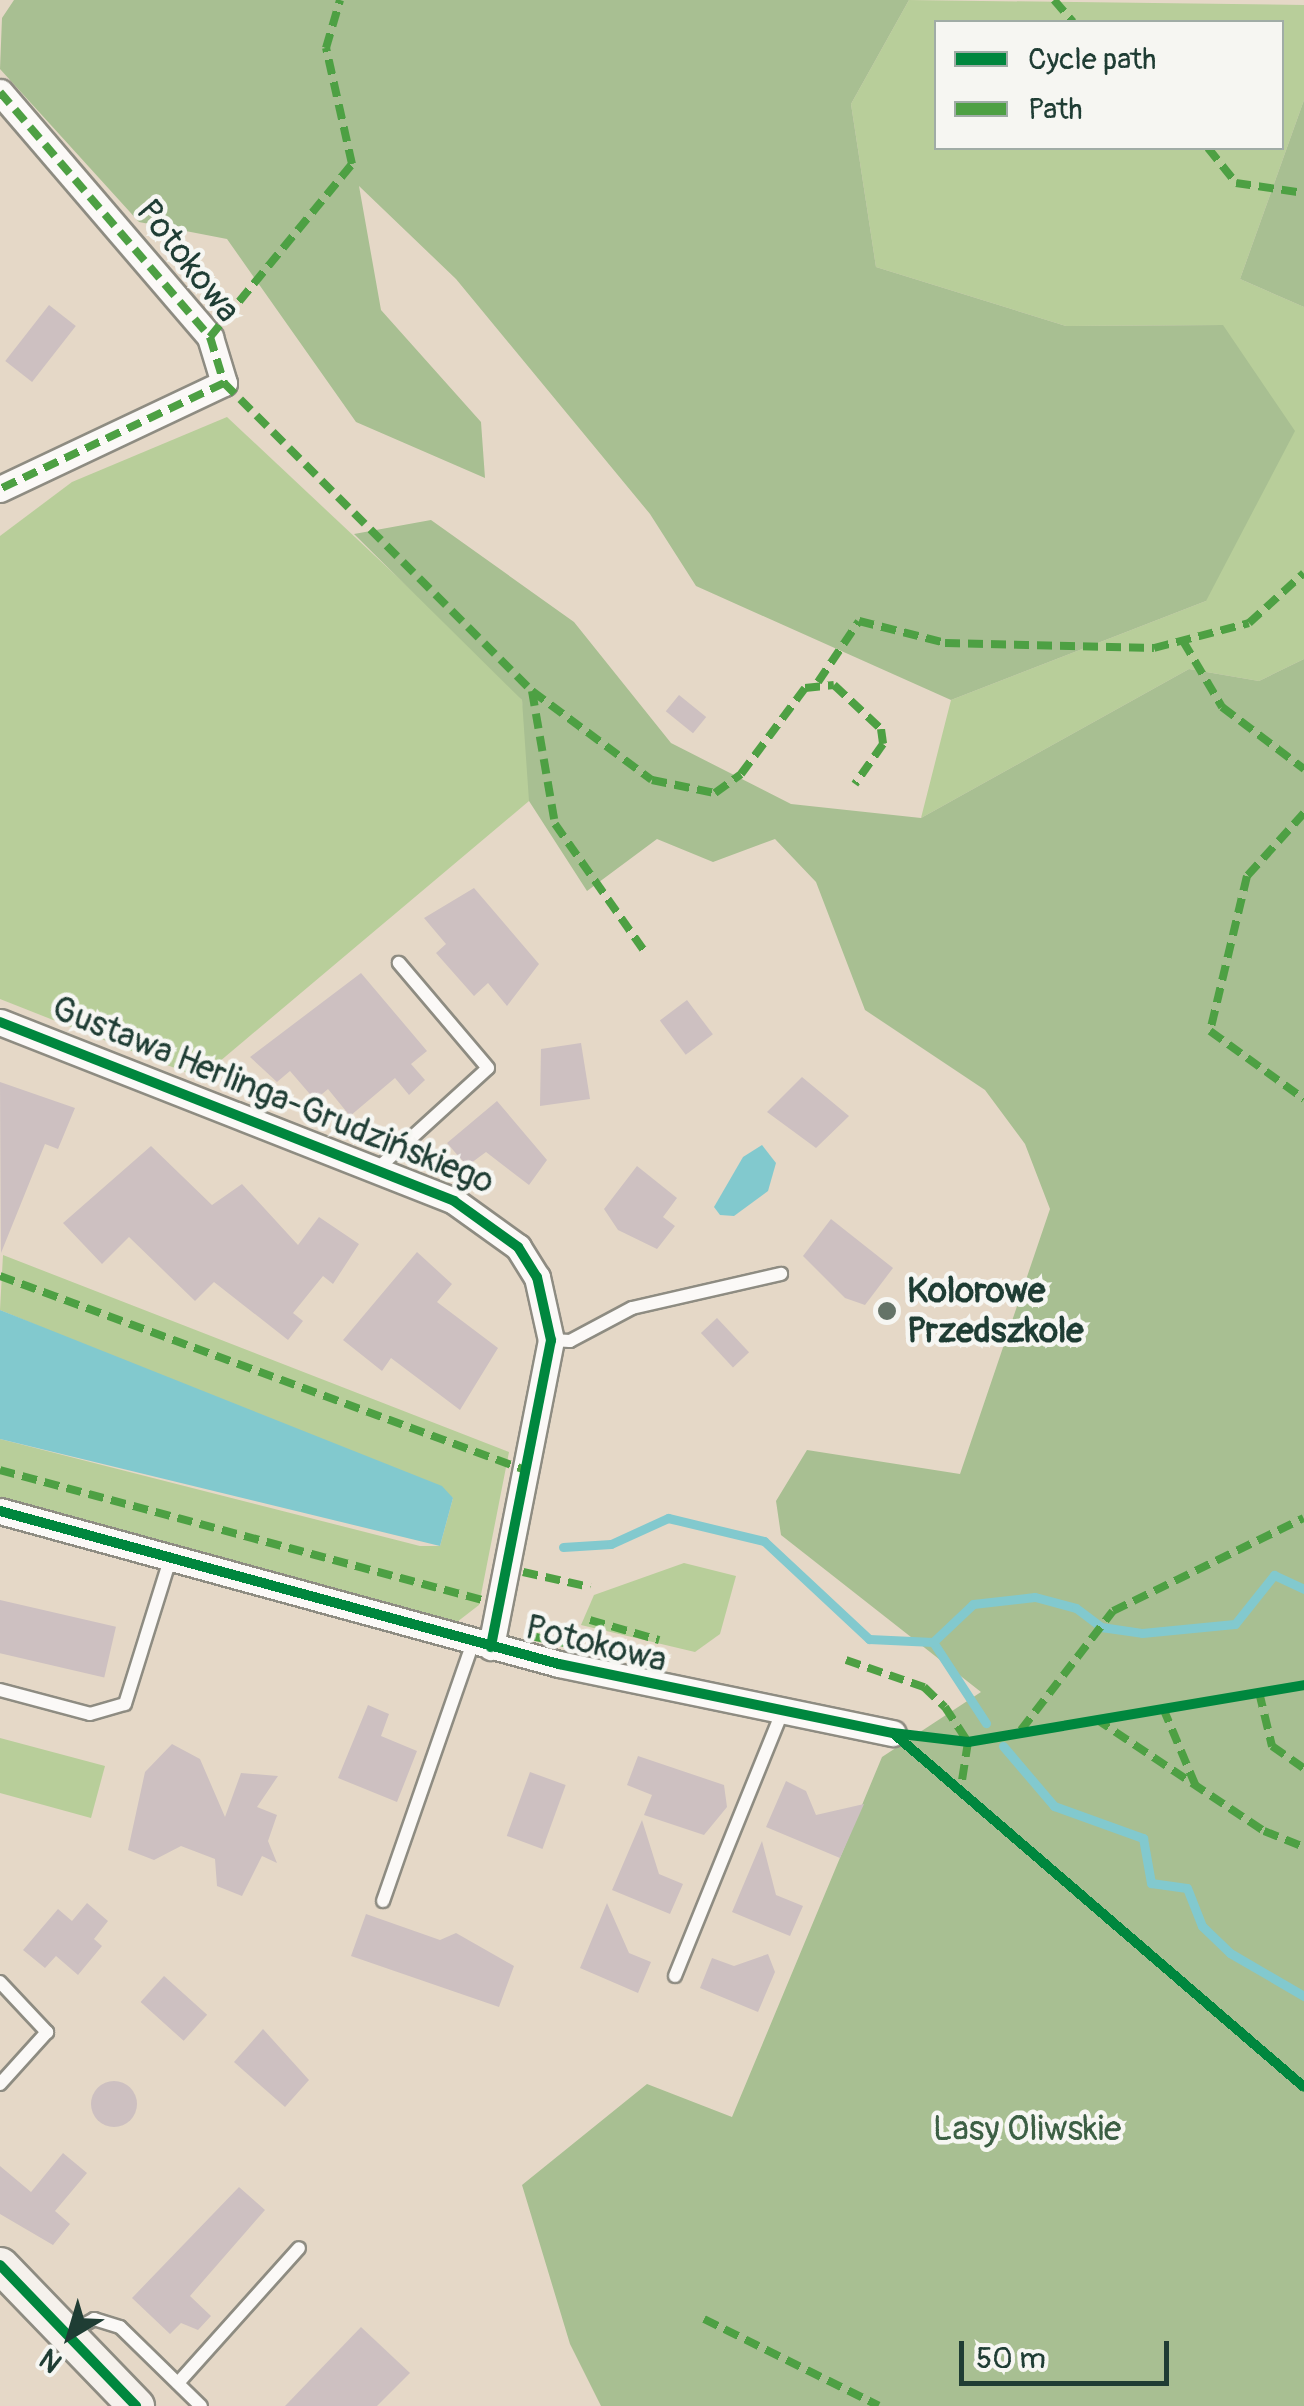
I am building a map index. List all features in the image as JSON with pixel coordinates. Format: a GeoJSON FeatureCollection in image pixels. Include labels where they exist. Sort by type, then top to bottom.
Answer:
{"type":"FeatureCollection","features":[{"type":"Feature","properties":{"kind":"street","name":"Potokowa"},"geometry":{"type":"LineString","coordinates":[[0,92],[210,337],[224,382],[0,488]]}},
{"type":"Feature","properties":{"kind":"street","name":"Gustawa Herlinga-Grudzińskiego"},"geometry":{"type":"LineString","coordinates":[[0,1022],[376,1170],[502,1228],[537,1277],[550,1340],[482,1644]]}},
{"type":"Feature","properties":{"kind":"street","name":"Potokowa"},"geometry":{"type":"LineString","coordinates":[[0,1511],[169,1563],[482,1644],[782,1713],[893,1734]]}},
{"type":"Feature","properties":{"kind":"street"},"geometry":{"type":"LineString","coordinates":[[0,2266],[136,2406]]}},
{"type":"Feature","properties":{"kind":"lane"},"geometry":{"type":"LineString","coordinates":[[376,1170],[488,1068],[399,963]]}},
{"type":"Feature","properties":{"kind":"lane"},"geometry":{"type":"LineString","coordinates":[[550,1340],[570,1340],[648,1303],[782,1274]]}},
{"type":"Feature","properties":{"kind":"lane"},"geometry":{"type":"LineString","coordinates":[[0,1690],[90,1714],[125,1704],[169,1563]]}},
{"type":"Feature","properties":{"kind":"lane"},"geometry":{"type":"LineString","coordinates":[[383,1901],[482,1644]]}},
{"type":"Feature","properties":{"kind":"lane"},"geometry":{"type":"LineString","coordinates":[[675,1976],[782,1713]]}},
{"type":"Feature","properties":{"kind":"lane"},"geometry":{"type":"LineString","coordinates":[[0,1982],[47,2032],[0,2084]]}},
{"type":"Feature","properties":{"kind":"lane"},"geometry":{"type":"LineString","coordinates":[[178,2383],[299,2248]]}},
{"type":"Feature","properties":{"kind":"lane"},"geometry":{"type":"LineString","coordinates":[[66,2334],[94,2319],[120,2327],[201,2406]]}},
{"type":"Feature","properties":{"kind":"green space"},"geometry":{"type":"Polygon","coordinates":[[[14,0],[909,0],[851,104],[876,267],[1066,326],[1223,325],[1295,431],[1206,601],[951,700],[696,586],[650,514],[456,279],[359,186],[381,310],[481,422],[485,478],[356,422],[227,239],[139,222],[0,69],[2,18],[14,0]]]}},
{"type":"Feature","properties":{"kind":"green space"},"geometry":{"type":"Polygon","coordinates":[[[909,0],[1304,5],[1304,100],[1240,279],[1304,307],[1304,659],[1259,681],[1189,669],[921,818],[951,700],[1206,601],[1223,325],[1066,326],[876,267],[851,104],[909,0]]]}},
{"type":"Feature","properties":{"kind":"green space"},"geometry":{"type":"Polygon","coordinates":[[[1304,100],[1304,307],[1240,279],[1304,100]]]}},
{"type":"Feature","properties":{"kind":"green space"},"geometry":{"type":"Polygon","coordinates":[[[227,417],[502,675],[522,700],[531,758],[529,801],[200,1078],[0,999],[0,536],[72,482],[227,417]]]}},
{"type":"Feature","properties":{"kind":"green space","name":"Lasy Oliwskie"},"geometry":{"type":"Polygon","coordinates":[[[431,520],[574,622],[671,743],[791,804],[921,818],[1189,669],[1259,681],[1304,659],[1304,2406],[601,2406],[570,2344],[522,2185],[647,2084],[732,2117],[882,1757],[981,1692],[781,1535],[776,1501],[807,1450],[960,1474],[1050,1209],[1025,1144],[985,1090],[865,1010],[816,882],[775,839],[713,862],[657,839],[587,891],[529,801],[522,700],[354,534],[431,520]]]}},
{"type":"Feature","properties":{"kind":"green space"},"geometry":{"type":"Polygon","coordinates":[[[3,1255],[509,1452],[479,1605],[457,1622],[0,1500],[0,1439],[420,1546],[440,1546],[453,1498],[0,1310],[3,1255]]]}},
{"type":"Feature","properties":{"kind":"green space"},"geometry":{"type":"Polygon","coordinates":[[[684,1563],[736,1576],[720,1634],[695,1652],[581,1625],[594,1595],[684,1563]]]}},
{"type":"Feature","properties":{"kind":"green space"},"geometry":{"type":"Polygon","coordinates":[[[0,1738],[105,1766],[91,1818],[0,1793],[0,1738]]]}},
{"type":"Feature","properties":{"kind":"water"},"geometry":{"type":"Polygon","coordinates":[[[762,1145],[776,1163],[768,1191],[734,1216],[720,1215],[714,1207],[743,1157],[762,1145]]]}},
{"type":"Feature","properties":{"kind":"water"},"geometry":{"type":"Polygon","coordinates":[[[0,1310],[442,1486],[453,1498],[440,1546],[0,1439],[0,1310]]]}},
{"type":"Feature","properties":{"kind":"building"},"geometry":{"type":"Polygon","coordinates":[[[49,305],[76,326],[32,382],[5,361],[49,305]]]}},
{"type":"Feature","properties":{"kind":"building"},"geometry":{"type":"Polygon","coordinates":[[[679,695],[706,717],[693,733],[666,711],[679,695]]]}},
{"type":"Feature","properties":{"kind":"building"},"geometry":{"type":"Polygon","coordinates":[[[474,888],[539,964],[507,1006],[488,983],[474,996],[436,953],[446,944],[424,918],[474,888]]]}},
{"type":"Feature","properties":{"kind":"building"},"geometry":{"type":"Polygon","coordinates":[[[361,973],[427,1051],[411,1064],[425,1080],[409,1095],[395,1078],[350,1116],[328,1089],[315,1100],[290,1071],[277,1082],[250,1057],[361,973]]]}},
{"type":"Feature","properties":{"kind":"building"},"geometry":{"type":"Polygon","coordinates":[[[687,1000],[713,1034],[686,1055],[660,1020],[687,1000]]]}},
{"type":"Feature","properties":{"kind":"building"},"geometry":{"type":"Polygon","coordinates":[[[581,1043],[590,1099],[540,1106],[541,1049],[581,1043]]]}},
{"type":"Feature","properties":{"kind":"building"},"geometry":{"type":"Polygon","coordinates":[[[802,1077],[849,1116],[816,1148],[767,1112],[802,1077]]]}},
{"type":"Feature","properties":{"kind":"building"},"geometry":{"type":"Polygon","coordinates":[[[0,1082],[75,1108],[58,1149],[45,1144],[1,1253],[0,1082]]]}},
{"type":"Feature","properties":{"kind":"building"},"geometry":{"type":"Polygon","coordinates":[[[497,1101],[547,1160],[529,1185],[486,1152],[467,1166],[447,1143],[497,1101]]]}},
{"type":"Feature","properties":{"kind":"building"},"geometry":{"type":"Polygon","coordinates":[[[151,1146],[212,1205],[242,1184],[298,1245],[319,1217],[359,1244],[333,1284],[323,1276],[293,1313],[303,1321],[288,1340],[214,1282],[195,1301],[129,1237],[102,1264],[63,1223],[151,1146]]]}},
{"type":"Feature","properties":{"kind":"building"},"geometry":{"type":"Polygon","coordinates":[[[637,1166],[677,1198],[663,1217],[675,1226],[657,1249],[618,1230],[604,1209],[637,1166]]]}},
{"type":"Feature","properties":{"kind":"building"},"geometry":{"type":"Polygon","coordinates":[[[831,1219],[893,1268],[865,1305],[845,1298],[803,1256],[831,1219]]]}},
{"type":"Feature","properties":{"kind":"building"},"geometry":{"type":"Polygon","coordinates":[[[417,1252],[452,1284],[437,1302],[498,1348],[460,1410],[391,1358],[382,1371],[343,1340],[417,1252]]]}},
{"type":"Feature","properties":{"kind":"building"},"geometry":{"type":"Polygon","coordinates":[[[717,1318],[749,1352],[733,1367],[701,1333],[717,1318]]]}},
{"type":"Feature","properties":{"kind":"building"},"geometry":{"type":"Polygon","coordinates":[[[0,1600],[116,1627],[104,1677],[0,1653],[0,1600]]]}},
{"type":"Feature","properties":{"kind":"building"},"geometry":{"type":"Polygon","coordinates":[[[368,1705],[389,1714],[381,1736],[417,1751],[397,1802],[338,1778],[368,1705]]]}},
{"type":"Feature","properties":{"kind":"building"},"geometry":{"type":"Polygon","coordinates":[[[172,1744],[200,1759],[225,1817],[241,1773],[278,1776],[257,1807],[277,1815],[268,1841],[277,1863],[262,1856],[242,1896],[217,1886],[215,1859],[181,1846],[154,1860],[128,1850],[145,1772],[172,1744]]]}},
{"type":"Feature","properties":{"kind":"building"},"geometry":{"type":"Polygon","coordinates":[[[638,1756],[724,1785],[727,1807],[704,1835],[644,1815],[652,1795],[627,1785],[638,1756]]]}},
{"type":"Feature","properties":{"kind":"building"},"geometry":{"type":"Polygon","coordinates":[[[530,1772],[566,1785],[542,1849],[507,1836],[530,1772]]]}},
{"type":"Feature","properties":{"kind":"building"},"geometry":{"type":"Polygon","coordinates":[[[786,1781],[806,1791],[816,1815],[864,1804],[840,1858],[766,1827],[786,1781]]]}},
{"type":"Feature","properties":{"kind":"building"},"geometry":{"type":"Polygon","coordinates":[[[642,1820],[659,1874],[683,1884],[670,1914],[612,1890],[642,1820]]]}},
{"type":"Feature","properties":{"kind":"building"},"geometry":{"type":"Polygon","coordinates":[[[762,1841],[776,1895],[803,1906],[790,1936],[732,1912],[762,1841]]]}},
{"type":"Feature","properties":{"kind":"building"},"geometry":{"type":"Polygon","coordinates":[[[87,1903],[108,1921],[94,1939],[102,1946],[78,1975],[56,1956],[45,1968],[23,1950],[58,1909],[72,1921],[87,1903]]]}},
{"type":"Feature","properties":{"kind":"building"},"geometry":{"type":"Polygon","coordinates":[[[607,1903],[629,1953],[651,1962],[638,1993],[580,1968],[607,1903]]]}},
{"type":"Feature","properties":{"kind":"building"},"geometry":{"type":"Polygon","coordinates":[[[366,1914],[440,1940],[456,1933],[514,1966],[499,2007],[351,1956],[366,1914]]]}},
{"type":"Feature","properties":{"kind":"building"},"geometry":{"type":"Polygon","coordinates":[[[768,1954],[775,1972],[758,2012],[700,1988],[712,1958],[734,1966],[768,1954]]]}},
{"type":"Feature","properties":{"kind":"building"},"geometry":{"type":"Polygon","coordinates":[[[164,1976],[207,2015],[184,2041],[141,2002],[164,1976]]]}},
{"type":"Feature","properties":{"kind":"building"},"geometry":{"type":"Polygon","coordinates":[[[263,2029],[309,2080],[285,2107],[234,2062],[263,2029]]]}},
{"type":"Feature","properties":{"kind":"building"},"geometry":{"type":"Polygon","coordinates":[[[114,2081],[130,2088],[137,2104],[130,2120],[114,2127],[98,2120],[91,2104],[98,2088],[114,2081]]]}},
{"type":"Feature","properties":{"kind":"building"},"geometry":{"type":"Polygon","coordinates":[[[63,2153],[87,2173],[55,2211],[70,2224],[53,2245],[0,2214],[0,2166],[31,2192],[63,2153]]]}},
{"type":"Feature","properties":{"kind":"building"},"geometry":{"type":"Polygon","coordinates":[[[239,2187],[265,2210],[190,2296],[211,2316],[198,2330],[181,2323],[170,2334],[132,2298],[239,2187]]]}},
{"type":"Feature","properties":{"kind":"building"},"geometry":{"type":"Polygon","coordinates":[[[361,2327],[410,2373],[377,2406],[285,2406],[361,2327]]]}},
{"type":"Feature","properties":{"kind":"waterway"},"geometry":{"type":"LineString","coordinates":[[563,1547],[611,1544],[668,1518],[764,1541],[869,1639],[933,1642],[986,1723]]}},
{"type":"Feature","properties":{"kind":"waterway"},"geometry":{"type":"LineString","coordinates":[[933,1642],[973,1604],[1035,1597],[1076,1608],[1101,1627],[1142,1633],[1235,1624],[1274,1575],[1304,1589]]}},
{"type":"Feature","properties":{"kind":"waterway"},"geometry":{"type":"LineString","coordinates":[[1003,1746],[1054,1806],[1143,1838],[1151,1883],[1187,1888],[1202,1926],[1230,1953],[1304,1996]]}},
{"type":"Feature","properties":{"kind":"marked path"},"geometry":{"type":"LineString","coordinates":[[210,337],[352,164],[326,48],[340,0]]}},
{"type":"Feature","properties":{"kind":"marked path"},"geometry":{"type":"LineString","coordinates":[[1054,0],[1071,20]]}},
{"type":"Feature","properties":{"kind":"marked path"},"geometry":{"type":"LineString","coordinates":[[0,92],[210,337],[224,383],[0,489]]}},
{"type":"Feature","properties":{"kind":"marked path"},"geometry":{"type":"LineString","coordinates":[[1210,150],[1236,183],[1304,193]]}},
{"type":"Feature","properties":{"kind":"marked path"},"geometry":{"type":"LineString","coordinates":[[224,383],[532,691],[555,824],[645,952]]}},
{"type":"Feature","properties":{"kind":"marked path"},"geometry":{"type":"LineString","coordinates":[[818,682],[859,621],[945,643],[1154,648],[1249,623],[1304,573]]}},
{"type":"Feature","properties":{"kind":"marked path"},"geometry":{"type":"LineString","coordinates":[[1183,641],[1222,707],[1304,769]]}},
{"type":"Feature","properties":{"kind":"marked path"},"geometry":{"type":"LineString","coordinates":[[532,691],[652,780],[715,793],[741,774],[805,688],[834,685],[881,729],[883,744],[855,784]]}},
{"type":"Feature","properties":{"kind":"marked path"},"geometry":{"type":"LineString","coordinates":[[1304,813],[1247,876],[1210,1031],[1304,1099]]}},
{"type":"Feature","properties":{"kind":"marked path"},"geometry":{"type":"LineString","coordinates":[[0,1276],[525,1470]]}},
{"type":"Feature","properties":{"kind":"marked path"},"geometry":{"type":"LineString","coordinates":[[0,1470],[486,1601]]}},
{"type":"Feature","properties":{"kind":"marked path"},"geometry":{"type":"LineString","coordinates":[[1021,1730],[1113,1611],[1304,1518]]}},
{"type":"Feature","properties":{"kind":"marked path"},"geometry":{"type":"LineString","coordinates":[[523,1572],[590,1587]]}},
{"type":"Feature","properties":{"kind":"marked path"},"geometry":{"type":"LineString","coordinates":[[590,1620],[659,1640]]}},
{"type":"Feature","properties":{"kind":"marked path"},"geometry":{"type":"LineString","coordinates":[[531,1636],[564,1643]]}},
{"type":"Feature","properties":{"kind":"marked path"},"geometry":{"type":"LineString","coordinates":[[846,1660],[924,1687],[945,1707],[968,1742],[960,1793]]}},
{"type":"Feature","properties":{"kind":"marked path"},"geometry":{"type":"LineString","coordinates":[[1259,1692],[1272,1746],[1304,1768]]}},
{"type":"Feature","properties":{"kind":"marked path"},"geometry":{"type":"LineString","coordinates":[[1163,1708],[1197,1789]]}},
{"type":"Feature","properties":{"kind":"marked path"},"geometry":{"type":"LineString","coordinates":[[1096,1719],[1264,1831],[1304,1847]]}},
{"type":"Feature","properties":{"kind":"marked path"},"geometry":{"type":"LineString","coordinates":[[704,2319],[879,2406]]}},
{"type":"Feature","properties":{"kind":"cycle path"},"geometry":{"type":"LineString","coordinates":[[0,1022],[454,1201],[518,1247],[537,1277],[551,1340],[491,1647]]}},
{"type":"Feature","properties":{"kind":"cycle path"},"geometry":{"type":"LineString","coordinates":[[0,1511],[559,1664],[893,1733],[968,1742],[1304,1685]]}},
{"type":"Feature","properties":{"kind":"cycle path"},"geometry":{"type":"LineString","coordinates":[[893,1733],[1304,2087]]}},
{"type":"Feature","properties":{"kind":"cycle path"},"geometry":{"type":"LineString","coordinates":[[0,2265],[136,2406]]}},
{"type":"Feature","properties":{"kind":"place","name":"Kolorowe Przedszkole"},"geometry":{"type":"Point","coordinates":[887,1311]}}]}
